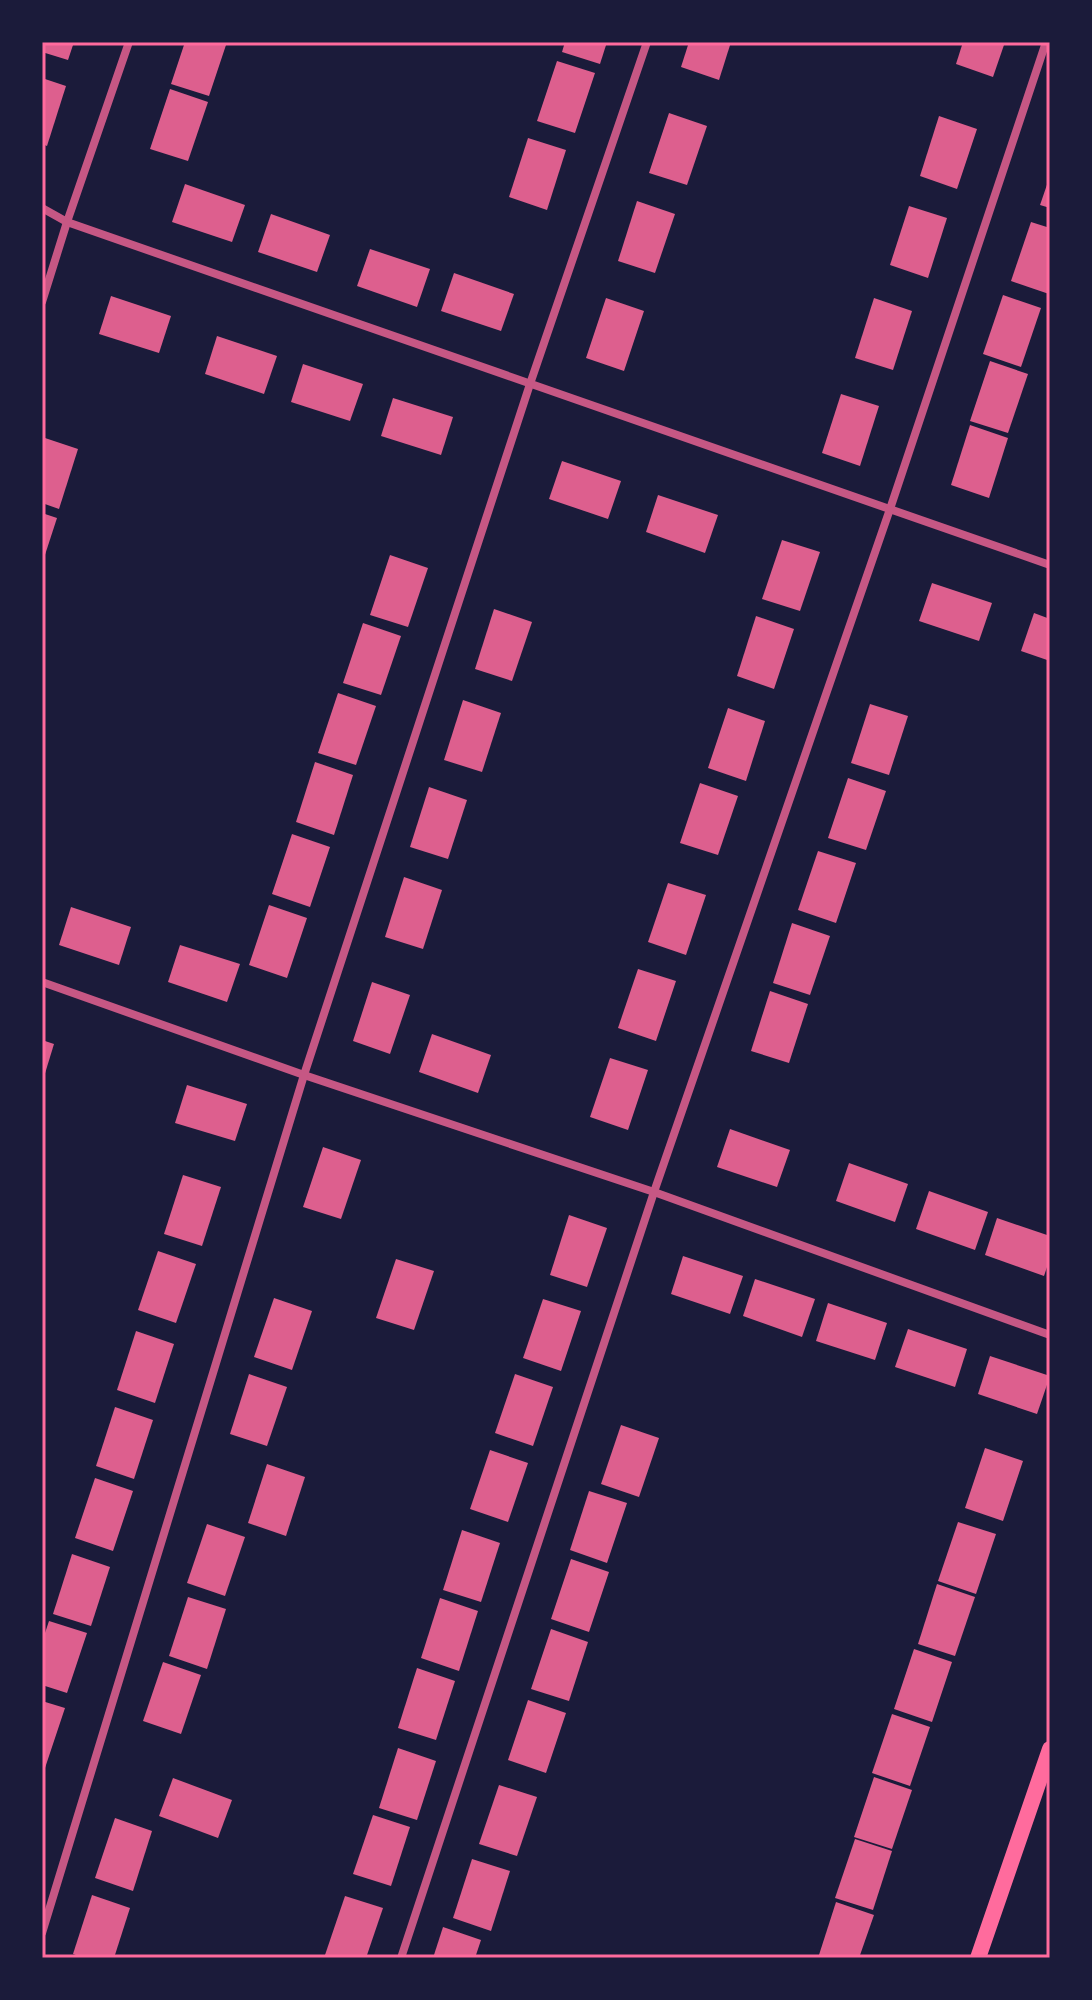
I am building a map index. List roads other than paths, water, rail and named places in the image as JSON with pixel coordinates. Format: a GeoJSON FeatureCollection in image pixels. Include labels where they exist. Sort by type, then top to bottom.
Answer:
{"type":"FeatureCollection","features":[{"type":"Feature","properties":{"kind":"main road"},"geometry":{"type":"LineString","coordinates":[[978,1958],[1050,1749]]}},
{"type":"Feature","properties":{"kind":"street"},"geometry":{"type":"LineString","coordinates":[[42,302],[129,42]]}},
{"type":"Feature","properties":{"kind":"street"},"geometry":{"type":"LineString","coordinates":[[42,1933],[304,1075],[530,384],[647,42]]}},
{"type":"Feature","properties":{"kind":"street"},"geometry":{"type":"LineString","coordinates":[[401,1958],[654,1192],[890,509],[1046,42]]}},
{"type":"Feature","properties":{"kind":"street"},"geometry":{"type":"LineString","coordinates":[[42,208],[67,222],[1050,565]]}},
{"type":"Feature","properties":{"kind":"street"},"geometry":{"type":"LineString","coordinates":[[42,982],[304,1075],[654,1192],[1050,1335]]}}]}
